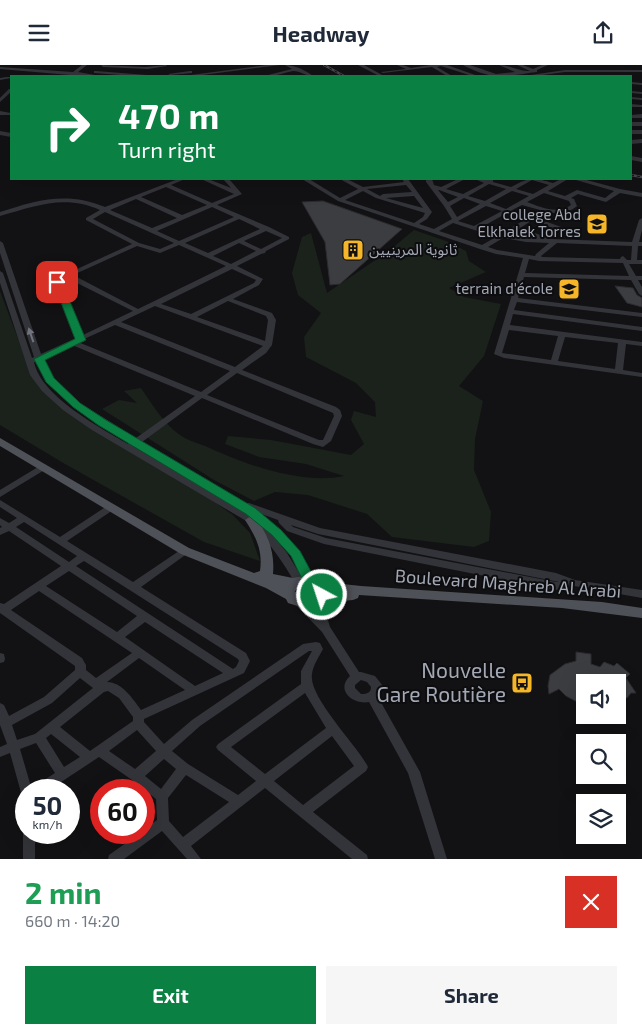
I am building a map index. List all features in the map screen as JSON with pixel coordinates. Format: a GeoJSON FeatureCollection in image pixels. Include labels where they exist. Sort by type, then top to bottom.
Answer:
{"type":"FeatureCollection","features":[{"type":"Feature","properties":{"kind":"main road","name":"Boulevard Maghreb Al Arabi"},"geometry":{"type":"LineString","coordinates":[[0,441],[185,551],[228,568],[307,589],[553,602],[642,613]]}},
{"type":"Feature","properties":{"kind":"main road"},"geometry":{"type":"LineString","coordinates":[[251,520],[264,540],[268,552],[266,576]]}},
{"type":"Feature","properties":{"kind":"main road","name":"Boulevard Maghreb Al Arabi"},"geometry":{"type":"LineString","coordinates":[[228,568],[266,576],[307,589]]}},
{"type":"Feature","properties":{"kind":"main road"},"geometry":{"type":"LineString","coordinates":[[300,603],[293,600],[307,589]]}},
{"type":"Feature","properties":{"kind":"street"},"geometry":{"type":"LineString","coordinates":[[31,75],[44,65]]}},
{"type":"Feature","properties":{"kind":"street"},"geometry":{"type":"LineString","coordinates":[[52,75],[67,65]]}},
{"type":"Feature","properties":{"kind":"street"},"geometry":{"type":"LineString","coordinates":[[72,75],[85,65]]}},
{"type":"Feature","properties":{"kind":"street"},"geometry":{"type":"LineString","coordinates":[[93,74],[103,65],[147,67],[165,65],[171,75],[220,73],[244,75]]}},
{"type":"Feature","properties":{"kind":"street"},"geometry":{"type":"LineString","coordinates":[[211,65],[220,73]]}},
{"type":"Feature","properties":{"kind":"street"},"geometry":{"type":"LineString","coordinates":[[220,73],[250,65]]}},
{"type":"Feature","properties":{"kind":"street"},"geometry":{"type":"LineString","coordinates":[[197,75],[278,65]]}},
{"type":"Feature","properties":{"kind":"street"},"geometry":{"type":"LineString","coordinates":[[287,65],[309,75]]}},
{"type":"Feature","properties":{"kind":"street"},"geometry":{"type":"LineString","coordinates":[[360,65],[371,67],[381,74],[441,65],[473,75]]}},
{"type":"Feature","properties":{"kind":"street"},"geometry":{"type":"LineString","coordinates":[[381,74],[401,65],[411,69]]}},
{"type":"Feature","properties":{"kind":"street"},"geometry":{"type":"LineString","coordinates":[[465,65],[495,75]]}},
{"type":"Feature","properties":{"kind":"street"},"geometry":{"type":"LineString","coordinates":[[466,73],[490,65],[504,66],[528,75]]}},
{"type":"Feature","properties":{"kind":"street"},"geometry":{"type":"LineString","coordinates":[[528,75],[546,65]]}},
{"type":"Feature","properties":{"kind":"street"},"geometry":{"type":"LineString","coordinates":[[535,70],[569,65],[599,70],[608,67],[642,75]]}},
{"type":"Feature","properties":{"kind":"street"},"geometry":{"type":"LineString","coordinates":[[504,66],[517,74]]}},
{"type":"Feature","properties":{"kind":"street"},"geometry":{"type":"LineString","coordinates":[[524,66],[546,75]]}},
{"type":"Feature","properties":{"kind":"street"},"geometry":{"type":"LineString","coordinates":[[434,67],[448,75]]}},
{"type":"Feature","properties":{"kind":"street"},"geometry":{"type":"LineString","coordinates":[[0,68],[57,72],[72,75],[120,75]]}},
{"type":"Feature","properties":{"kind":"street"},"geometry":{"type":"LineString","coordinates":[[508,75],[542,74],[584,68],[642,69]]}},
{"type":"Feature","properties":{"kind":"street"},"geometry":{"type":"LineString","coordinates":[[13,75],[16,69]]}},
{"type":"Feature","properties":{"kind":"street"},"geometry":{"type":"LineString","coordinates":[[271,75],[298,69]]}},
{"type":"Feature","properties":{"kind":"street"},"geometry":{"type":"LineString","coordinates":[[599,70],[603,75],[627,73],[642,69]]}},
{"type":"Feature","properties":{"kind":"street"},"geometry":{"type":"LineString","coordinates":[[0,100],[10,93]]}},
{"type":"Feature","properties":{"kind":"street"},"geometry":{"type":"LineString","coordinates":[[637,105],[640,99]]}},
{"type":"Feature","properties":{"kind":"street"},"geometry":{"type":"LineString","coordinates":[[0,133],[10,133]]}},
{"type":"Feature","properties":{"kind":"street"},"geometry":{"type":"LineString","coordinates":[[179,180],[106,209],[88,219],[138,244],[160,251],[240,217]]}},
{"type":"Feature","properties":{"kind":"street"},"geometry":{"type":"LineString","coordinates":[[206,180],[240,194]]}},
{"type":"Feature","properties":{"kind":"street"},"geometry":{"type":"LineString","coordinates":[[227,180],[240,194]]}},
{"type":"Feature","properties":{"kind":"street"},"geometry":{"type":"LineString","coordinates":[[307,180],[340,200],[433,232],[482,248],[534,257],[638,260],[642,220]]}},
{"type":"Feature","properties":{"kind":"street"},"geometry":{"type":"LineString","coordinates":[[345,180],[378,197],[429,212]]}},
{"type":"Feature","properties":{"kind":"street"},"geometry":{"type":"LineString","coordinates":[[429,180],[432,186],[448,205],[453,220]]}},
{"type":"Feature","properties":{"kind":"street"},"geometry":{"type":"LineString","coordinates":[[441,189],[460,180]]}},
{"type":"Feature","properties":{"kind":"street"},"geometry":{"type":"LineString","coordinates":[[482,180],[534,197]]}},
{"type":"Feature","properties":{"kind":"street"},"geometry":{"type":"LineString","coordinates":[[448,205],[493,180]]}},
{"type":"Feature","properties":{"kind":"street"},"geometry":{"type":"LineString","coordinates":[[433,232],[528,180]]}},
{"type":"Feature","properties":{"kind":"street"},"geometry":{"type":"LineString","coordinates":[[538,180],[554,185]]}},
{"type":"Feature","properties":{"kind":"street"},"geometry":{"type":"LineString","coordinates":[[475,228],[563,180]]}},
{"type":"Feature","properties":{"kind":"street"},"geometry":{"type":"LineString","coordinates":[[581,180],[617,193],[642,197]]}},
{"type":"Feature","properties":{"kind":"street"},"geometry":{"type":"LineString","coordinates":[[340,200],[360,189],[370,186],[407,181],[429,212]]}},
{"type":"Feature","properties":{"kind":"street"},"geometry":{"type":"LineString","coordinates":[[29,361],[39,359],[117,323],[263,252],[287,238],[166,185]]}},
{"type":"Feature","properties":{"kind":"street"},"geometry":{"type":"LineString","coordinates":[[432,186],[562,229]]}},
{"type":"Feature","properties":{"kind":"street"},"geometry":{"type":"LineString","coordinates":[[523,203],[545,210],[561,211],[572,209],[574,203],[566,198],[543,191]]}},
{"type":"Feature","properties":{"kind":"street"},"geometry":{"type":"LineString","coordinates":[[566,198],[577,192],[606,200],[617,193]]}},
{"type":"Feature","properties":{"kind":"street"},"geometry":{"type":"LineString","coordinates":[[153,230],[240,194]]}},
{"type":"Feature","properties":{"kind":"street"},"geometry":{"type":"LineString","coordinates":[[378,197],[416,194]]}},
{"type":"Feature","properties":{"kind":"street"},"geometry":{"type":"LineString","coordinates":[[136,197],[184,218]]}},
{"type":"Feature","properties":{"kind":"street"},"geometry":{"type":"LineString","coordinates":[[0,214],[34,203],[58,199],[84,201],[209,255],[260,281],[191,317]]}},
{"type":"Feature","properties":{"kind":"street"},"geometry":{"type":"LineString","coordinates":[[482,248],[545,210]]}},
{"type":"Feature","properties":{"kind":"street"},"geometry":{"type":"LineString","coordinates":[[414,225],[425,218],[429,212]]}},
{"type":"Feature","properties":{"kind":"street"},"geometry":{"type":"LineString","coordinates":[[453,220],[501,236],[554,242],[639,243]]}},
{"type":"Feature","properties":{"kind":"street"},"geometry":{"type":"LineString","coordinates":[[515,228],[554,242]]}},
{"type":"Feature","properties":{"kind":"street"},"geometry":{"type":"LineString","coordinates":[[209,255],[267,229]]}},
{"type":"Feature","properties":{"kind":"street"},"geometry":{"type":"LineString","coordinates":[[239,241],[263,252]]}},
{"type":"Feature","properties":{"kind":"street"},"geometry":{"type":"LineString","coordinates":[[554,242],[534,257],[523,275],[498,354],[642,375]]}},
{"type":"Feature","properties":{"kind":"street"},"geometry":{"type":"LineString","coordinates":[[0,244],[39,359],[49,380],[66,396],[131,445],[251,520],[270,535],[307,589],[326,629],[356,677]]}},
{"type":"Feature","properties":{"kind":"street"},"geometry":{"type":"LineString","coordinates":[[117,323],[237,369],[337,412],[327,441],[323,444],[316,442],[77,342],[57,282],[60,278],[138,244]]}},
{"type":"Feature","properties":{"kind":"street"},"geometry":{"type":"LineString","coordinates":[[624,259],[642,295]]}},
{"type":"Feature","properties":{"kind":"street"},"geometry":{"type":"LineString","coordinates":[[0,273],[29,361],[38,381],[66,408],[239,503],[277,533],[296,554],[307,589]]}},
{"type":"Feature","properties":{"kind":"street"},"geometry":{"type":"LineString","coordinates":[[67,275],[139,312]]}},
{"type":"Feature","properties":{"kind":"street"},"geometry":{"type":"LineString","coordinates":[[523,275],[642,278]]}},
{"type":"Feature","properties":{"kind":"street"},"geometry":{"type":"LineString","coordinates":[[131,445],[263,351],[268,345],[272,319],[269,315],[228,299]]}},
{"type":"Feature","properties":{"kind":"street"},"geometry":{"type":"LineString","coordinates":[[515,300],[642,315]]}},
{"type":"Feature","properties":{"kind":"street"},"geometry":{"type":"LineString","coordinates":[[154,305],[268,345]]}},
{"type":"Feature","properties":{"kind":"street"},"geometry":{"type":"LineString","coordinates":[[511,312],[642,329]]}},
{"type":"Feature","properties":{"kind":"street"},"geometry":{"type":"LineString","coordinates":[[506,327],[642,344]]}},
{"type":"Feature","properties":{"kind":"street"},"geometry":{"type":"LineString","coordinates":[[554,363],[562,334]]}},
{"type":"Feature","properties":{"kind":"street"},"geometry":{"type":"LineString","coordinates":[[619,371],[622,342]]}},
{"type":"Feature","properties":{"kind":"street"},"geometry":{"type":"LineString","coordinates":[[0,494],[43,467]]}},
{"type":"Feature","properties":{"kind":"street"},"geometry":{"type":"LineString","coordinates":[[0,503],[134,587],[242,657],[245,661],[244,666],[232,675],[194,691],[139,719],[94,754],[57,779]]}},
{"type":"Feature","properties":{"kind":"street"},"geometry":{"type":"LineString","coordinates":[[239,503],[262,510],[280,519],[290,529],[324,541],[556,586],[574,583],[642,594]]}},
{"type":"Feature","properties":{"kind":"street"},"geometry":{"type":"LineString","coordinates":[[61,541],[110,508]]}},
{"type":"Feature","properties":{"kind":"street"},"geometry":{"type":"LineString","coordinates":[[3,527],[24,518]]}},
{"type":"Feature","properties":{"kind":"street"},"geometry":{"type":"LineString","coordinates":[[3,527],[68,566],[232,675]]}},
{"type":"Feature","properties":{"kind":"street"},"geometry":{"type":"LineString","coordinates":[[134,587],[185,551]]}},
{"type":"Feature","properties":{"kind":"street"},"geometry":{"type":"LineString","coordinates":[[6,723],[48,699],[80,672],[81,665],[78,661],[2,609],[84,556]]}},
{"type":"Feature","properties":{"kind":"street"},"geometry":{"type":"LineString","coordinates":[[39,586],[117,637],[194,691]]}},
{"type":"Feature","properties":{"kind":"street"},"geometry":{"type":"LineString","coordinates":[[300,603],[326,629]]}},
{"type":"Feature","properties":{"kind":"street"},"geometry":{"type":"LineString","coordinates":[[117,637],[145,616]]}},
{"type":"Feature","properties":{"kind":"street"},"geometry":{"type":"LineString","coordinates":[[136,776],[162,751],[218,707],[307,647],[316,646],[318,649],[306,669],[305,678],[307,686],[333,729],[362,767],[303,811]]}},
{"type":"Feature","properties":{"kind":"street"},"geometry":{"type":"LineString","coordinates":[[0,752],[39,737],[52,728],[139,653]]}},
{"type":"Feature","properties":{"kind":"street"},"geometry":{"type":"LineString","coordinates":[[80,672],[99,686],[114,688],[129,701],[139,719],[162,751],[184,768],[238,801]]}},
{"type":"Feature","properties":{"kind":"street"},"geometry":{"type":"LineString","coordinates":[[356,677],[367,677],[375,682],[377,689],[372,697],[363,699],[351,693],[349,686],[356,677]]}},
{"type":"Feature","properties":{"kind":"street"},"geometry":{"type":"LineString","coordinates":[[307,686],[222,747],[362,859]]}},
{"type":"Feature","properties":{"kind":"street"},"geometry":{"type":"LineString","coordinates":[[372,697],[414,772],[442,859]]}},
{"type":"Feature","properties":{"kind":"street"},"geometry":{"type":"LineString","coordinates":[[0,708],[22,779]]}},
{"type":"Feature","properties":{"kind":"street"},"geometry":{"type":"LineString","coordinates":[[52,728],[94,754],[136,776],[162,797]]}},
{"type":"Feature","properties":{"kind":"street"},"geometry":{"type":"LineString","coordinates":[[182,845],[333,729]]}},
{"type":"Feature","properties":{"kind":"street"},"geometry":{"type":"LineString","coordinates":[[39,737],[63,775]]}},
{"type":"Feature","properties":{"kind":"street"},"geometry":{"type":"LineString","coordinates":[[184,768],[162,797],[163,823],[195,859]]}},
{"type":"Feature","properties":{"kind":"street"},"geometry":{"type":"LineString","coordinates":[[114,859],[163,823]]}},
{"type":"Feature","properties":{"kind":"street"},"geometry":{"type":"LineString","coordinates":[[29,844],[29,859]]}},
{"type":"Feature","properties":{"kind":"shaded area"},"geometry":{"type":"Polygon","coordinates":[[[414,230],[446,241],[466,251],[469,261],[486,272],[449,288],[464,297],[501,304],[484,356],[459,386],[483,401],[475,439],[474,470],[491,512],[489,541],[474,547],[392,537],[367,514],[308,495],[275,492],[254,501],[214,480],[102,409],[119,400],[137,403],[124,391],[141,388],[169,425],[189,440],[237,460],[273,471],[310,478],[344,476],[306,464],[259,457],[225,444],[228,436],[271,440],[351,455],[364,444],[351,420],[354,411],[376,417],[375,402],[356,383],[306,357],[304,337],[321,313],[298,295],[292,273],[302,237],[311,233],[327,293],[390,250],[414,230]]]}},
{"type":"Feature","properties":{"kind":"shaded area"},"geometry":{"type":"Polygon","coordinates":[[[0,291],[28,365],[62,407],[206,496],[233,515],[250,533],[260,561],[204,542],[0,425],[0,291]]]}},
{"type":"Feature","properties":{"kind":"building","name":"ثانوية المرينيين"},"geometry":{"type":"Polygon","coordinates":[[[323,201],[402,229],[340,284],[330,285],[325,242],[302,202],[323,201]]]}},
{"type":"Feature","properties":{"kind":"building"},"geometry":{"type":"Polygon","coordinates":[[[615,286],[633,288],[637,295],[642,298],[642,307],[627,303],[615,286]]]}},
{"type":"Feature","properties":{"kind":"building"},"geometry":{"type":"Polygon","coordinates":[[[576,652],[591,654],[591,664],[600,667],[604,662],[614,666],[617,663],[630,674],[626,678],[626,674],[576,674],[576,701],[566,696],[559,689],[549,694],[550,675],[565,664],[576,661],[576,652]]]}},
{"type":"Feature","properties":{"kind":"building"},"geometry":{"type":"Polygon","coordinates":[[[626,678],[636,693],[631,693],[627,698],[626,678]]]}},
{"type":"Feature","properties":{"kind":"railway"},"geometry":{"type":"LineString","coordinates":[[324,65],[342,75]]}},
{"type":"Feature","properties":{"kind":"railway"},"geometry":{"type":"LineString","coordinates":[[632,175],[642,177]]}},
{"type":"Feature","properties":{"kind":"place","name":"college Abd Elkhalek Torres"},"geometry":{"type":"Point","coordinates":[597,224]}},
{"type":"Feature","properties":{"kind":"place","name":"ثانوية المرينيين"},"geometry":{"type":"Point","coordinates":[353,250]}},
{"type":"Feature","properties":{"kind":"place","name":"terrain d'école"},"geometry":{"type":"Point","coordinates":[569,289]}},
{"type":"Feature","properties":{"kind":"place","name":"Nouvelle Gare Routière"},"geometry":{"type":"Point","coordinates":[522,683]}},
{"type":"Feature","properties":{"kind":"route"},"geometry":{"type":"LineString","coordinates":[[57,282],[81,340],[39,359],[49,380],[76,405],[102,422],[251,511],[277,533],[296,554],[309,580],[318,583],[320,586],[322,595]]}}]}
